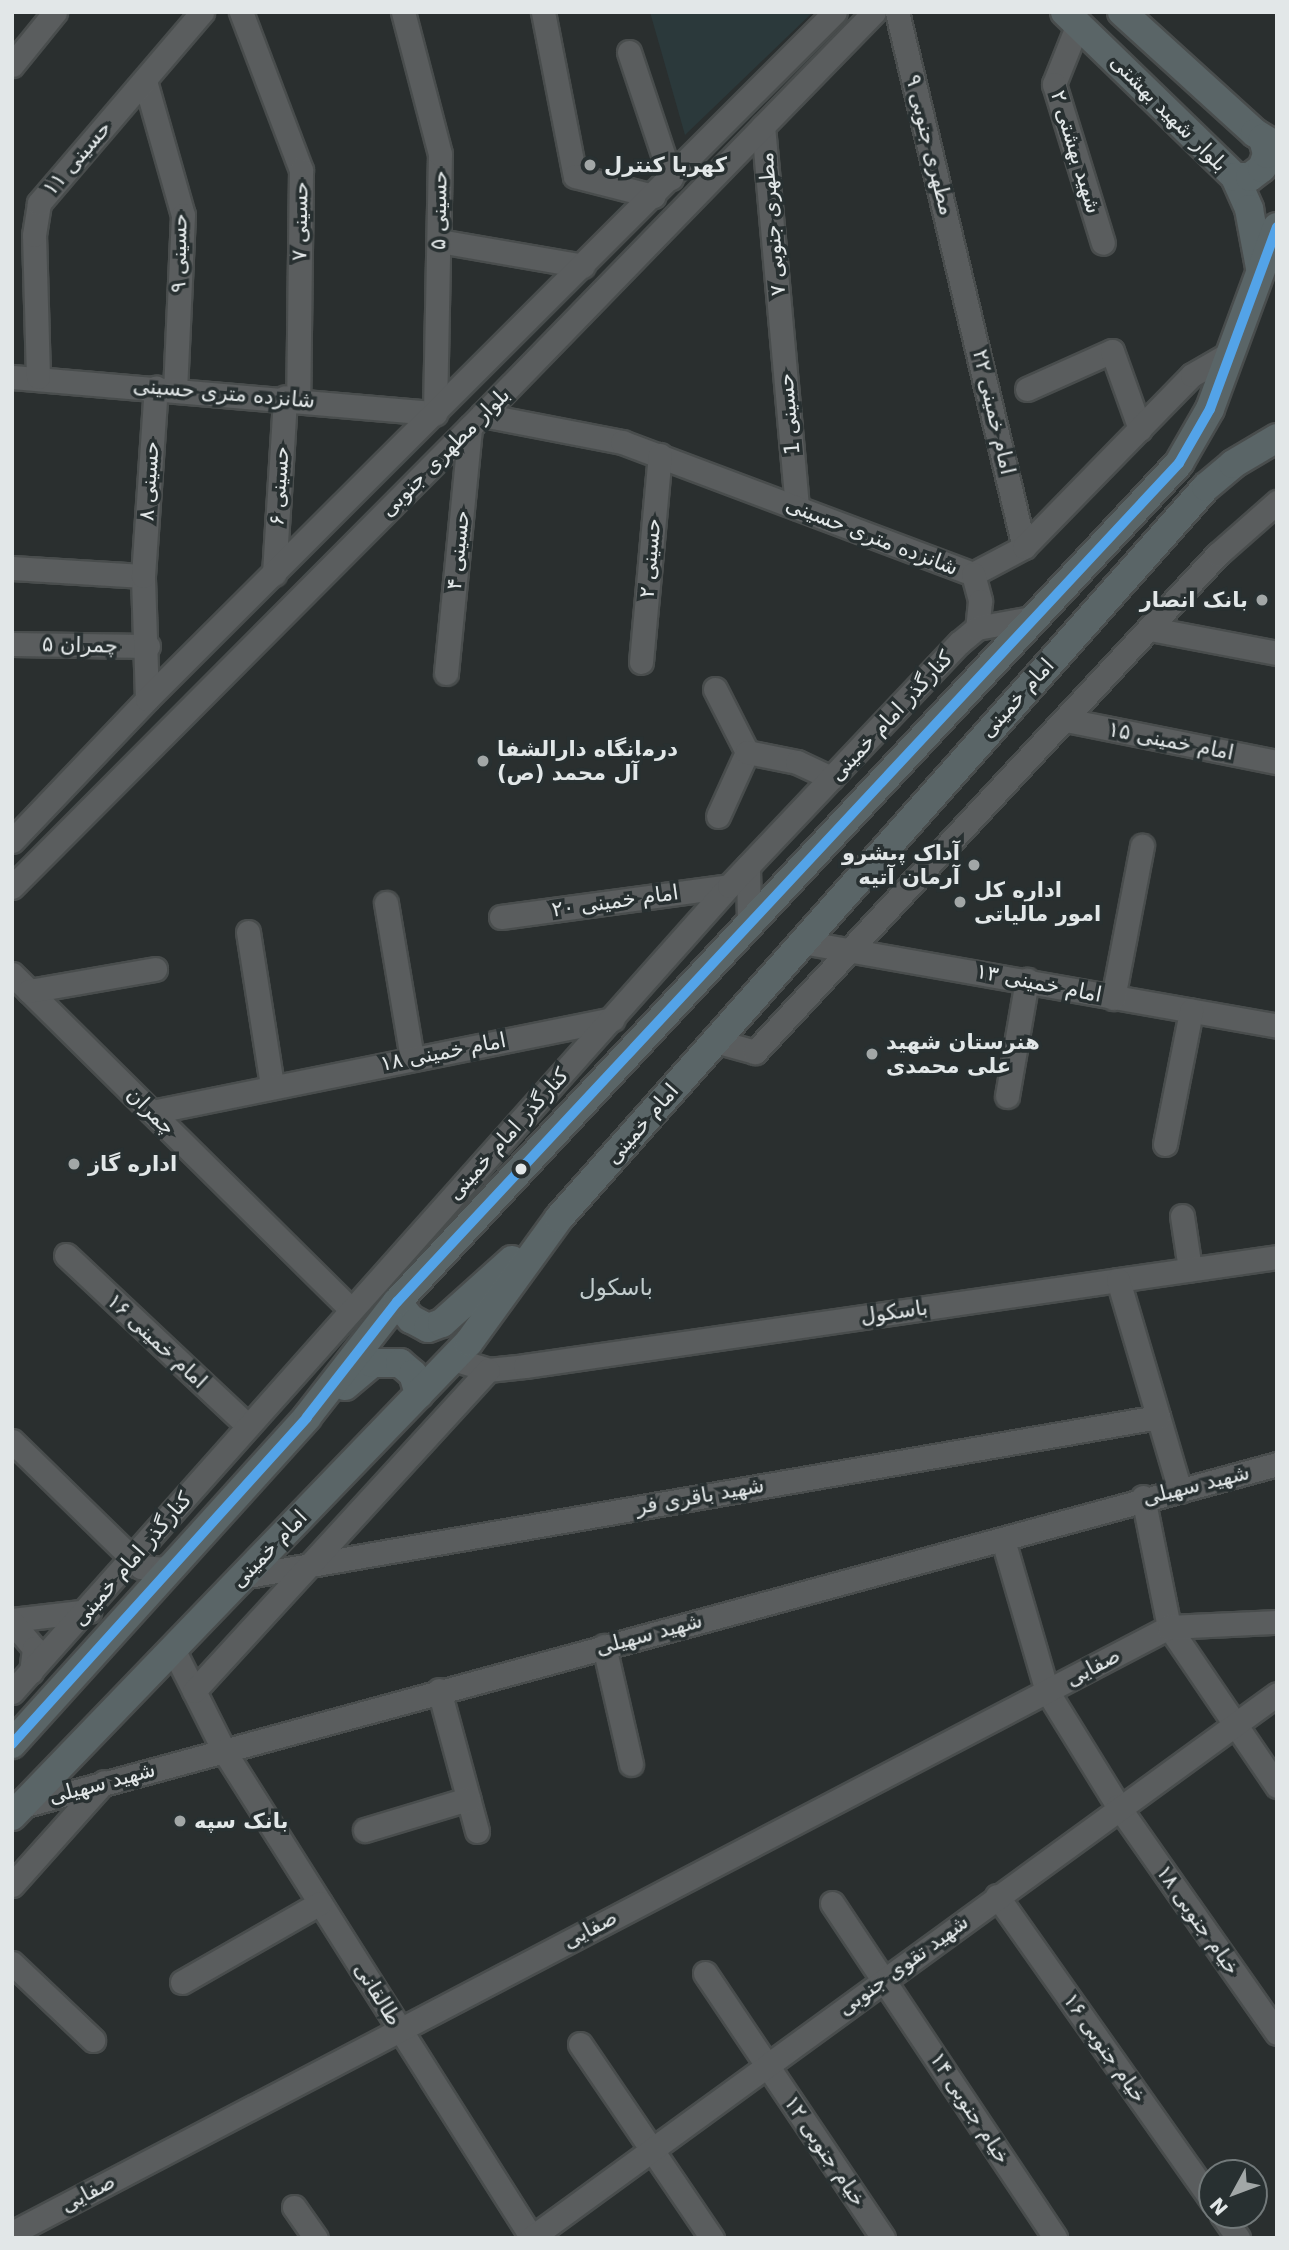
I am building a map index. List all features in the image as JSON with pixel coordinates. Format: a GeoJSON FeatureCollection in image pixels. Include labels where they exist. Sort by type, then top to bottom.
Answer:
{"type":"FeatureCollection","features":[{"type":"Feature","properties":{"kind":"main road","name":"بلوار شهید بهشتی"},"geometry":{"type":"LineString","coordinates":[[1122,12],[1270,142]]}},
{"type":"Feature","properties":{"kind":"main road","name":"بلوار شهید بهشتی"},"geometry":{"type":"LineString","coordinates":[[1072,18],[1235,177],[1249,209],[1261,268]]}},
{"type":"Feature","properties":{"kind":"main road"},"geometry":{"type":"LineString","coordinates":[[1235,177],[1250,177],[1262,168],[1270,142]]}},
{"type":"Feature","properties":{"kind":"main road","name":"امام خمینی"},"geometry":{"type":"LineString","coordinates":[[12,1744],[307,1417],[397,1302],[1179,463],[1210,409],[1277,228]]}},
{"type":"Feature","properties":{"kind":"main road","name":"امام خمینی"},"geometry":{"type":"LineString","coordinates":[[17,1811],[453,1359],[559,1218],[1206,487],[1233,464],[1277,438]]}},
{"type":"Feature","properties":{"kind":"main road"},"geometry":{"type":"LineString","coordinates":[[397,1302],[411,1319],[428,1328],[442,1323],[559,1218]]}},
{"type":"Feature","properties":{"kind":"main road"},"geometry":{"type":"LineString","coordinates":[[307,1417],[372,1363],[401,1363],[413,1374],[419,1394]]}},
{"type":"Feature","properties":{"kind":"street"},"geometry":{"type":"LineString","coordinates":[[12,65],[55,12]]}},
{"type":"Feature","properties":{"kind":"street","name":"حسینی ۱۱"},"geometry":{"type":"LineString","coordinates":[[38,377],[34,235],[38,203],[202,12]]}},
{"type":"Feature","properties":{"kind":"street","name":"حسینی ۷"},"geometry":{"type":"LineString","coordinates":[[241,12],[301,170],[291,398]]}},
{"type":"Feature","properties":{"kind":"street","name":"حسینی ۵"},"geometry":{"type":"LineString","coordinates":[[403,12],[440,154],[435,413]]}},
{"type":"Feature","properties":{"kind":"street"},"geometry":{"type":"LineString","coordinates":[[542,12],[575,176],[653,196]]}},
{"type":"Feature","properties":{"kind":"street","name":"بلوار مطهری جنوبی"},"geometry":{"type":"LineString","coordinates":[[12,841],[147,699],[835,12]]}},
{"type":"Feature","properties":{"kind":"street","name":"بلوار مطهری جنوبی"},"geometry":{"type":"LineString","coordinates":[[12,887],[476,421],[874,12]]}},
{"type":"Feature","properties":{"kind":"street","name":"مطهری جنوبی ۹"},"geometry":{"type":"LineString","coordinates":[[897,12],[963,277]]}},
{"type":"Feature","properties":{"kind":"street","name":"شهید بهشتی ۲"},"geometry":{"type":"LineString","coordinates":[[1072,18],[1054,84],[1103,243]]}},
{"type":"Feature","properties":{"kind":"street"},"geometry":{"type":"LineString","coordinates":[[629,52],[671,178]]}},
{"type":"Feature","properties":{"kind":"street","name":"حسینی ۹"},"geometry":{"type":"LineString","coordinates":[[145,81],[183,215],[165,388]]}},
{"type":"Feature","properties":{"kind":"street","name":"مطهری جنوبی ۷"},"geometry":{"type":"LineString","coordinates":[[763,126],[781,321]]}},
{"type":"Feature","properties":{"kind":"street"},"geometry":{"type":"LineString","coordinates":[[439,241],[583,266]]}},
{"type":"Feature","properties":{"kind":"street","name":"امام خمینی ۲۲"},"geometry":{"type":"LineString","coordinates":[[963,277],[1024,547]]}},
{"type":"Feature","properties":{"kind":"street","name":"حسینی 1"},"geometry":{"type":"LineString","coordinates":[[781,321],[797,507]]}},
{"type":"Feature","properties":{"kind":"street"},"geometry":{"type":"LineString","coordinates":[[1027,389],[1112,351],[1140,429]]}},
{"type":"Feature","properties":{"kind":"street","name":"شانزده متری حسینی"},"geometry":{"type":"LineString","coordinates":[[476,421],[622,442],[660,454],[973,574],[1024,547],[1192,375],[1232,352]]}},
{"type":"Feature","properties":{"kind":"street","name":"شانزده متری حسینی"},"geometry":{"type":"LineString","coordinates":[[12,377],[291,398],[435,413]]}},
{"type":"Feature","properties":{"kind":"street","name":"حسینی ۸"},"geometry":{"type":"LineString","coordinates":[[147,699],[148,646],[143,576],[165,388]]}},
{"type":"Feature","properties":{"kind":"street","name":"حسینی ۶"},"geometry":{"type":"LineString","coordinates":[[274,574],[291,398]]}},
{"type":"Feature","properties":{"kind":"street","name":"حسینی ۴"},"geometry":{"type":"LineString","coordinates":[[446,673],[476,421]]}},
{"type":"Feature","properties":{"kind":"street","name":"حسینی ۲"},"geometry":{"type":"LineString","coordinates":[[641,662],[660,454]]}},
{"type":"Feature","properties":{"kind":"street"},"geometry":{"type":"LineString","coordinates":[[715,1041],[755,1052],[855,949],[1218,554],[1277,502]]}},
{"type":"Feature","properties":{"kind":"street"},"geometry":{"type":"LineString","coordinates":[[12,568],[143,576]]}},
{"type":"Feature","properties":{"kind":"street"},"geometry":{"type":"LineString","coordinates":[[973,574],[980,601],[977,628],[1032,618]]}},
{"type":"Feature","properties":{"kind":"street","name":"کنارگذر امام خمینی"},"geometry":{"type":"LineString","coordinates":[[12,1692],[89,1611],[349,1308],[613,1019],[729,886],[977,628]]}},
{"type":"Feature","properties":{"kind":"street"},"geometry":{"type":"LineString","coordinates":[[1150,629],[1277,653]]}},
{"type":"Feature","properties":{"kind":"street","name":"چمران ۵"},"geometry":{"type":"LineString","coordinates":[[12,644],[148,646]]}},
{"type":"Feature","properties":{"kind":"street"},"geometry":{"type":"LineString","coordinates":[[715,689],[747,752]]}},
{"type":"Feature","properties":{"kind":"street","name":"امام خمینی ۱۵"},"geometry":{"type":"LineString","coordinates":[[1066,720],[1277,762]]}},
{"type":"Feature","properties":{"kind":"street"},"geometry":{"type":"LineString","coordinates":[[747,752],[797,762],[832,778]]}},
{"type":"Feature","properties":{"kind":"street"},"geometry":{"type":"LineString","coordinates":[[718,816],[747,752]]}},
{"type":"Feature","properties":{"kind":"street"},"geometry":{"type":"LineString","coordinates":[[1113,998],[1142,846]]}},
{"type":"Feature","properties":{"kind":"street"},"geometry":{"type":"LineString","coordinates":[[748,866],[749,925]]}},
{"type":"Feature","properties":{"kind":"street","name":"امام خمینی ۲۰"},"geometry":{"type":"LineString","coordinates":[[501,917],[729,886]]}},
{"type":"Feature","properties":{"kind":"street"},"geometry":{"type":"LineString","coordinates":[[386,903],[412,1059]]}},
{"type":"Feature","properties":{"kind":"street"},"geometry":{"type":"LineString","coordinates":[[247,932],[272,1085]]}},
{"type":"Feature","properties":{"kind":"street","name":"امام خمینی ۱۳"},"geometry":{"type":"LineString","coordinates":[[802,942],[855,949],[1191,1011],[1275,1019]]}},
{"type":"Feature","properties":{"kind":"street"},"geometry":{"type":"LineString","coordinates":[[29,990],[155,969]]}},
{"type":"Feature","properties":{"kind":"street","name":"چمران"},"geometry":{"type":"LineString","coordinates":[[12,974],[349,1308]]}},
{"type":"Feature","properties":{"kind":"street"},"geometry":{"type":"LineString","coordinates":[[1007,1096],[1027,980]]}},
{"type":"Feature","properties":{"kind":"street"},"geometry":{"type":"LineString","coordinates":[[1164,1144],[1191,1011]]}},
{"type":"Feature","properties":{"kind":"street","name":"امام خمینی ۱۸"},"geometry":{"type":"LineString","coordinates":[[152,1112],[272,1085],[613,1019]]}},
{"type":"Feature","properties":{"kind":"street"},"geometry":{"type":"LineString","coordinates":[[1182,1216],[1191,1269]]}},
{"type":"Feature","properties":{"kind":"street","name":"امام خمینی ۱۶"},"geometry":{"type":"LineString","coordinates":[[66,1255],[248,1426]]}},
{"type":"Feature","properties":{"kind":"street","name":"باسکول"},"geometry":{"type":"LineString","coordinates":[[453,1359],[488,1370],[1277,1257]]}},
{"type":"Feature","properties":{"kind":"street"},"geometry":{"type":"LineString","coordinates":[[1118,1280],[1180,1491]]}},
{"type":"Feature","properties":{"kind":"street"},"geometry":{"type":"LineString","coordinates":[[194,1691],[315,1563],[488,1370]]}},
{"type":"Feature","properties":{"kind":"street","name":"شهید باقری فر"},"geometry":{"type":"LineString","coordinates":[[242,1577],[1158,1417]]}},
{"type":"Feature","properties":{"kind":"street"},"geometry":{"type":"LineString","coordinates":[[12,1441],[132,1560],[152,1570],[178,1560]]}},
{"type":"Feature","properties":{"kind":"street","name":"شهید سهیلی"},"geometry":{"type":"LineString","coordinates":[[17,1811],[104,1782],[1003,1540],[1143,1497],[1180,1491],[1277,1464]]}},
{"type":"Feature","properties":{"kind":"street"},"geometry":{"type":"LineString","coordinates":[[1143,1497],[1169,1627],[1233,1725],[1277,1786]]}},
{"type":"Feature","properties":{"kind":"street","name":"خیام جنوبی ۱۸"},"geometry":{"type":"LineString","coordinates":[[1003,1540],[1047,1691],[1118,1807],[1277,2033]]}},
{"type":"Feature","properties":{"kind":"street"},"geometry":{"type":"LineString","coordinates":[[12,1621],[89,1611]]}},
{"type":"Feature","properties":{"kind":"street"},"geometry":{"type":"LineString","coordinates":[[12,1621],[25,1631],[34,1648],[31,1672]]}},
{"type":"Feature","properties":{"kind":"street"},"geometry":{"type":"LineString","coordinates":[[1169,1627],[1277,1622]]}},
{"type":"Feature","properties":{"kind":"street","name":"صفایی"},"geometry":{"type":"LineString","coordinates":[[12,2233],[1169,1627]]}},
{"type":"Feature","properties":{"kind":"street"},"geometry":{"type":"LineString","coordinates":[[604,1646],[631,1764]]}},
{"type":"Feature","properties":{"kind":"street","name":"طالقانی"},"geometry":{"type":"LineString","coordinates":[[173,1649],[223,1751],[532,2238]]}},
{"type":"Feature","properties":{"kind":"street"},"geometry":{"type":"LineString","coordinates":[[439,1690],[477,1831]]}},
{"type":"Feature","properties":{"kind":"street","name":"شهید تقوی جنوبی"},"geometry":{"type":"LineString","coordinates":[[532,2238],[1118,1807],[1277,1694]]}},
{"type":"Feature","properties":{"kind":"street"},"geometry":{"type":"LineString","coordinates":[[12,1885],[104,1782]]}},
{"type":"Feature","properties":{"kind":"street"},"geometry":{"type":"LineString","coordinates":[[366,1830],[468,1799]]}},
{"type":"Feature","properties":{"kind":"street","name":"خیام جنوبی ۱۶"},"geometry":{"type":"LineString","coordinates":[[997,1896],[1198,2181]]}},
{"type":"Feature","properties":{"kind":"street"},"geometry":{"type":"LineString","coordinates":[[182,1982],[320,1903]]}},
{"type":"Feature","properties":{"kind":"street","name":"خیام جنوبی ۱۴"},"geometry":{"type":"LineString","coordinates":[[832,1903],[1055,2238]]}},
{"type":"Feature","properties":{"kind":"street"},"geometry":{"type":"LineString","coordinates":[[12,1963],[93,2040]]}},
{"type":"Feature","properties":{"kind":"street","name":"خیام جنوبی ۱۲"},"geometry":{"type":"LineString","coordinates":[[705,1973],[883,2238]]}},
{"type":"Feature","properties":{"kind":"street"},"geometry":{"type":"LineString","coordinates":[[580,2044],[712,2238]]}},
{"type":"Feature","properties":{"kind":"street"},"geometry":{"type":"LineString","coordinates":[[294,2207],[316,2238]]}},
{"type":"Feature","properties":{"kind":"shaded area"},"geometry":{"type":"Polygon","coordinates":[[[650,12],[813,12],[685,135],[650,12]]]}},
{"type":"Feature","properties":{"kind":"transit line"},"geometry":{"type":"LineString","coordinates":[[12,1744],[307,1417],[397,1302],[1179,463],[1210,409],[1277,227]]}},
{"type":"Feature","properties":{"kind":"place","name":"کهربا کنترل"},"geometry":{"type":"Point","coordinates":[590,165]}},
{"type":"Feature","properties":{"kind":"place","name":"بانک انصار"},"geometry":{"type":"Point","coordinates":[1262,600]}},
{"type":"Feature","properties":{"kind":"place","name":"درمانگاه دارالشفا آل محمد (ص)"},"geometry":{"type":"Point","coordinates":[483,761]}},
{"type":"Feature","properties":{"kind":"place","name":"آداک پیشرو آرمان آتیه"},"geometry":{"type":"Point","coordinates":[974,865]}},
{"type":"Feature","properties":{"kind":"place","name":"اداره کل امور مالیاتی"},"geometry":{"type":"Point","coordinates":[960,902]}},
{"type":"Feature","properties":{"kind":"place","name":"هنرستان شهید علی محمدی"},"geometry":{"type":"Point","coordinates":[872,1054]}},
{"type":"Feature","properties":{"kind":"place","name":"اداره گاز"},"geometry":{"type":"Point","coordinates":[74,1164]}},
{"type":"Feature","properties":{"kind":"place","name":"بانک سپه"},"geometry":{"type":"Point","coordinates":[180,1821]}},
{"type":"Feature","properties":{"kind":"district","name":"باسکول"},"geometry":{"type":"Point","coordinates":[616,1287]}}]}
